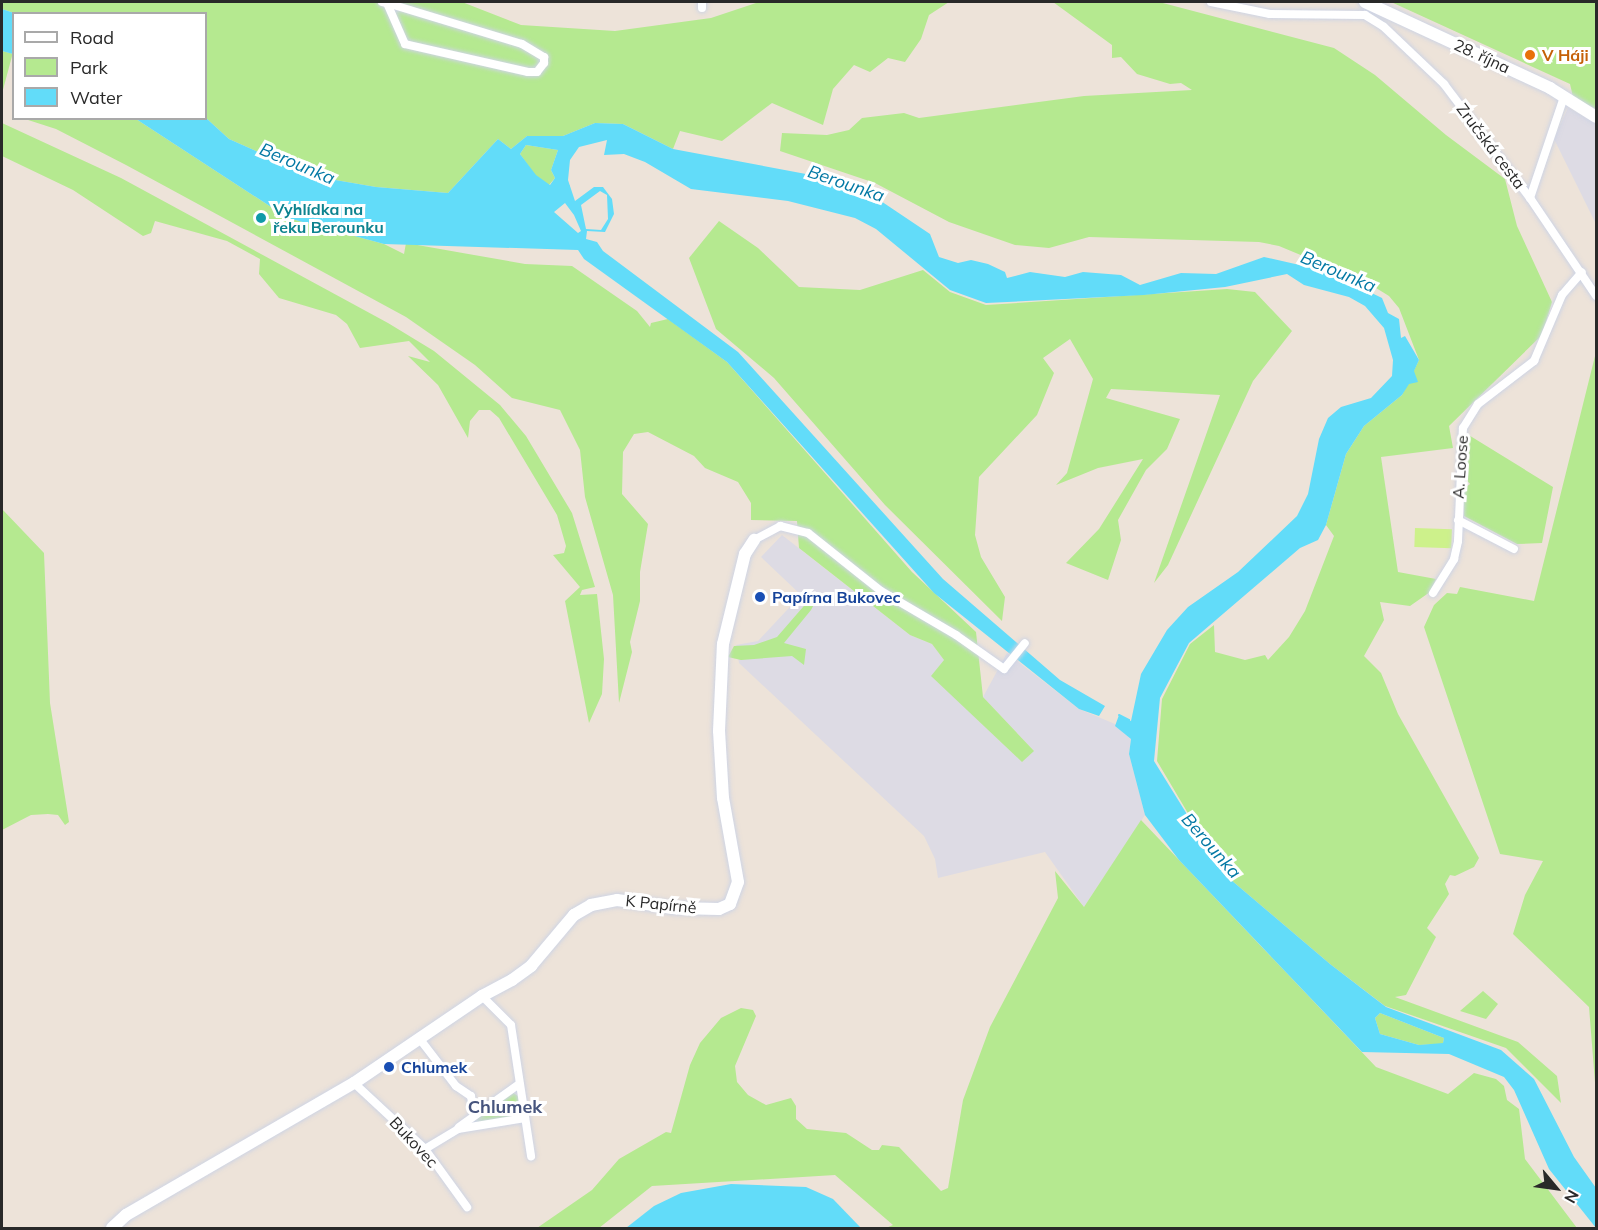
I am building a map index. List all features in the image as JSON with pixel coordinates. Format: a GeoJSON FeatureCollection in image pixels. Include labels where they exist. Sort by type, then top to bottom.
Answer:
{"type":"FeatureCollection","features":[{"type":"Feature","properties":{"kind":"street"},"geometry":{"type":"LineString","coordinates":[[384,2],[522,44],[538,52],[544,63],[537,72],[528,72],[405,44],[384,2]]}},
{"type":"Feature","properties":{"kind":"street"},"geometry":{"type":"LineString","coordinates":[[1211,2],[1270,14],[1367,7]]}},
{"type":"Feature","properties":{"kind":"street","name":"28. října"},"geometry":{"type":"LineString","coordinates":[[1367,7],[1564,97],[1596,117]]}},
{"type":"Feature","properties":{"kind":"street","name":"Zručská cesta"},"geometry":{"type":"LineString","coordinates":[[1367,7],[1444,84],[1530,198],[1596,296]]}},
{"type":"Feature","properties":{"kind":"street"},"geometry":{"type":"LineString","coordinates":[[1530,198],[1564,97]]}},
{"type":"Feature","properties":{"kind":"street","name":"A. Loose"},"geometry":{"type":"LineString","coordinates":[[1433,593],[1454,559],[1458,520],[1459,450],[1470,414],[1534,361],[1562,295],[1582,272]]}},
{"type":"Feature","properties":{"kind":"street"},"geometry":{"type":"LineString","coordinates":[[1458,520],[1514,549]]}},
{"type":"Feature","properties":{"kind":"street"},"geometry":{"type":"LineString","coordinates":[[754,540],[780,526],[798,527],[900,603],[956,635],[1004,669],[1025,644]]}},
{"type":"Feature","properties":{"kind":"street","name":"K Papírně"},"geometry":{"type":"LineString","coordinates":[[112,1228],[126,1215],[354,1083],[482,996],[531,966],[574,915],[591,905],[617,900],[719,909],[734,899],[738,882],[723,798],[719,731],[723,644],[745,554],[754,540]]}},
{"type":"Feature","properties":{"kind":"street"},"geometry":{"type":"LineString","coordinates":[[482,996],[511,1025],[531,1156]]}},
{"type":"Feature","properties":{"kind":"street"},"geometry":{"type":"LineString","coordinates":[[420,1038],[456,1086],[471,1095],[474,1115]]}},
{"type":"Feature","properties":{"kind":"street","name":"Bukovec"},"geometry":{"type":"LineString","coordinates":[[354,1083],[425,1149],[467,1207]]}},
{"type":"Feature","properties":{"kind":"street"},"geometry":{"type":"LineString","coordinates":[[425,1149],[458,1129],[519,1084]]}},
{"type":"Feature","properties":{"kind":"street"},"geometry":{"type":"LineString","coordinates":[[458,1129],[525,1118]]}},
{"type":"Feature","properties":{"kind":"shaded area"},"geometry":{"type":"Polygon","coordinates":[[[1568,108],[1596,124],[1596,224],[1554,139],[1568,108]]]}},
{"type":"Feature","properties":{"kind":"shaded area"},"geometry":{"type":"Polygon","coordinates":[[[782,535],[910,635],[932,644],[944,660],[932,676],[1022,762],[1033,750],[983,697],[1007,653],[1079,709],[1115,724],[1131,739],[1129,754],[1145,815],[1084,907],[1045,852],[938,878],[935,859],[924,836],[739,663],[736,645],[758,641],[801,595],[761,557],[782,535]]]}},
{"type":"Feature","properties":{"kind":"green space"},"geometry":{"type":"Polygon","coordinates":[[[2,2],[462,2],[521,25],[615,31],[711,18],[759,2],[949,2],[929,15],[921,39],[905,62],[888,58],[870,72],[854,65],[833,89],[823,125],[772,103],[722,141],[680,131],[673,149],[623,124],[595,123],[563,136],[527,136],[511,149],[498,139],[448,193],[376,187],[312,176],[229,139],[207,119],[207,12],[12,12],[2,9],[2,2]]]}},
{"type":"Feature","properties":{"kind":"green space"},"geometry":{"type":"Polygon","coordinates":[[[1053,2],[1159,2],[1334,48],[1375,75],[1446,135],[1505,179],[1517,226],[1552,302],[1542,335],[1449,426],[1453,448],[1381,457],[1398,572],[1436,579],[1430,592],[1410,606],[1380,602],[1384,620],[1364,656],[1381,673],[1398,714],[1479,858],[1474,867],[1455,876],[1450,875],[1445,884],[1449,894],[1427,928],[1436,937],[1406,995],[1395,997],[1518,1042],[1557,1076],[1561,1103],[1506,1048],[1385,1006],[1330,964],[1224,874],[1157,761],[1162,699],[1190,644],[1214,625],[1215,652],[1245,660],[1265,655],[1268,660],[1289,637],[1305,611],[1334,536],[1326,525],[1346,454],[1364,426],[1402,395],[1419,360],[1399,308],[1389,296],[1368,283],[1279,246],[1259,242],[1089,237],[1049,248],[1015,245],[949,222],[875,183],[780,151],[782,133],[827,135],[849,130],[862,118],[904,113],[919,118],[1084,96],[1192,90],[1181,83],[1170,84],[1137,74],[1121,57],[1112,58],[1112,45],[1053,2]]]}},
{"type":"Feature","properties":{"kind":"green space"},"geometry":{"type":"Polygon","coordinates":[[[1391,2],[1596,2],[1596,109],[1573,97],[1570,84],[1391,2]]]}},
{"type":"Feature","properties":{"kind":"green space"},"geometry":{"type":"Polygon","coordinates":[[[2,51],[12,54],[12,56],[2,94],[2,51]]]}},
{"type":"Feature","properties":{"kind":"green space"},"geometry":{"type":"Polygon","coordinates":[[[28,120],[138,120],[288,218],[384,244],[404,254],[406,243],[525,264],[572,266],[637,311],[650,327],[651,323],[668,319],[727,362],[912,572],[976,632],[983,697],[1034,751],[1022,762],[931,676],[944,660],[932,644],[910,635],[799,548],[797,521],[751,520],[751,503],[738,482],[705,468],[694,456],[648,432],[634,434],[623,452],[622,494],[648,524],[640,572],[640,601],[630,642],[632,652],[619,703],[613,595],[585,497],[580,450],[560,410],[512,398],[475,365],[406,317],[56,129],[28,120]]]}},
{"type":"Feature","properties":{"kind":"green space"},"geometry":{"type":"Polygon","coordinates":[[[2,123],[121,178],[388,323],[434,351],[500,405],[526,436],[572,513],[595,587],[582,590],[580,595],[597,594],[604,659],[602,694],[589,723],[565,601],[580,587],[553,555],[564,553],[566,546],[557,515],[499,418],[490,410],[479,410],[470,421],[468,438],[438,385],[408,356],[430,362],[409,341],[360,348],[347,324],[336,315],[279,298],[259,274],[260,259],[227,241],[155,221],[151,233],[143,236],[73,190],[2,156],[2,123]]]}},
{"type":"Feature","properties":{"kind":"green space"},"geometry":{"type":"Polygon","coordinates":[[[526,145],[558,150],[551,170],[555,178],[549,185],[535,175],[520,154],[526,145]]]}},
{"type":"Feature","properties":{"kind":"green space"},"geometry":{"type":"Polygon","coordinates":[[[719,221],[758,248],[799,287],[860,290],[923,270],[950,292],[986,305],[1227,289],[1255,292],[1292,331],[1253,381],[1168,565],[1154,583],[1220,395],[1111,389],[1106,398],[1180,419],[1167,449],[1146,470],[1118,520],[1121,540],[1108,580],[1066,563],[1099,529],[1143,459],[1098,468],[1056,485],[1067,473],[1093,379],[1070,339],[1043,358],[1054,373],[1037,415],[979,477],[975,535],[981,557],[1005,597],[1002,621],[885,505],[774,378],[716,329],[689,258],[719,221]]]}},
{"type":"Feature","properties":{"kind":"green space"},"geometry":{"type":"Polygon","coordinates":[[[1596,352],[1596,1095],[1589,1007],[1513,934],[1525,895],[1543,861],[1500,854],[1424,627],[1434,605],[1447,593],[1457,594],[1460,587],[1534,601],[1596,352]]]}},
{"type":"Feature","properties":{"kind":"green space"},"geometry":{"type":"Polygon","coordinates":[[[1467,434],[1553,487],[1542,543],[1517,544],[1464,516],[1463,489],[1470,484],[1464,477],[1467,434]]]}},
{"type":"Feature","properties":{"kind":"green space"},"geometry":{"type":"Polygon","coordinates":[[[2,509],[44,553],[50,703],[69,822],[65,825],[58,815],[31,815],[2,830],[2,509]]]}},
{"type":"Feature","properties":{"kind":"green space"},"geometry":{"type":"Polygon","coordinates":[[[1415,528],[1452,529],[1451,548],[1414,547],[1415,528]]]}},
{"type":"Feature","properties":{"kind":"green space"},"geometry":{"type":"Polygon","coordinates":[[[816,592],[820,593],[811,610],[784,643],[806,649],[804,665],[792,656],[741,660],[728,657],[734,646],[754,645],[777,637],[816,592]]]}},
{"type":"Feature","properties":{"kind":"green space"},"geometry":{"type":"Polygon","coordinates":[[[1141,820],[1376,1067],[1448,1094],[1474,1073],[1496,1079],[1504,1086],[1507,1100],[1519,1109],[1525,1159],[1577,1228],[886,1228],[893,1225],[835,1175],[652,1186],[599,1228],[537,1228],[592,1190],[619,1159],[666,1132],[671,1133],[690,1065],[700,1043],[721,1018],[741,1008],[753,1010],[756,1016],[735,1066],[737,1082],[748,1095],[766,1105],[791,1098],[796,1106],[796,1119],[807,1129],[846,1133],[872,1150],[879,1150],[882,1145],[899,1147],[941,1191],[948,1188],[963,1100],[990,1027],[1058,898],[1055,871],[1084,907],[1141,820]]]}},
{"type":"Feature","properties":{"kind":"green space"},"geometry":{"type":"Polygon","coordinates":[[[1483,991],[1498,1004],[1486,1019],[1460,1011],[1483,991]]]}},
{"type":"Feature","properties":{"kind":"green space"},"geometry":{"type":"Polygon","coordinates":[[[1380,1013],[1444,1038],[1443,1044],[1419,1045],[1380,1034],[1375,1018],[1380,1013]]]}},
{"type":"Feature","properties":{"kind":"green space"},"geometry":{"type":"Polygon","coordinates":[[[512,1092],[518,1096],[521,1115],[463,1127],[512,1092]]]}},
{"type":"Feature","properties":{"kind":"water"},"geometry":{"type":"Polygon","coordinates":[[[2,9],[12,12],[12,54],[2,51],[2,9]]]}},
{"type":"Feature","properties":{"kind":"water","name":"Berounka"},"geometry":{"type":"Polygon","coordinates":[[[207,119],[229,139],[312,176],[376,187],[448,193],[498,139],[511,149],[527,136],[563,136],[595,123],[623,124],[673,149],[854,183],[930,234],[939,257],[958,263],[971,260],[988,264],[1005,272],[1007,278],[1030,272],[1065,277],[1083,272],[1121,275],[1140,285],[1181,273],[1216,274],[1264,257],[1326,271],[1382,298],[1388,313],[1399,319],[1401,338],[1405,336],[1419,360],[1414,371],[1418,382],[1409,384],[1402,395],[1364,426],[1346,454],[1326,525],[1318,540],[1300,548],[1189,643],[1160,698],[1154,761],[1224,874],[1330,964],[1386,1007],[1501,1050],[1534,1079],[1574,1157],[1596,1188],[1596,1228],[1549,1169],[1514,1090],[1504,1077],[1449,1054],[1362,1052],[1179,860],[1145,815],[1129,754],[1131,739],[1115,726],[1119,715],[1131,721],[1141,674],[1167,630],[1188,607],[1238,572],[1297,516],[1308,494],[1319,439],[1328,418],[1341,407],[1371,398],[1392,376],[1393,360],[1384,328],[1365,306],[1349,297],[1304,285],[1287,274],[1225,287],[1144,295],[986,303],[950,290],[876,229],[855,218],[788,201],[691,189],[645,162],[624,154],[604,155],[607,140],[579,147],[570,160],[568,180],[575,201],[594,187],[603,187],[612,199],[614,214],[605,232],[587,231],[586,239],[597,242],[603,251],[738,352],[943,579],[1060,680],[1105,706],[1099,716],[1079,709],[934,593],[727,362],[584,259],[578,250],[384,244],[288,218],[138,120],[207,119]],[[526,145],[520,154],[536,175],[550,185],[555,178],[551,170],[558,150],[526,145]],[[600,191],[581,205],[586,229],[601,230],[608,219],[607,195],[600,191]],[[565,203],[554,212],[578,233],[581,231],[574,215],[565,203]],[[1380,1013],[1375,1018],[1380,1034],[1419,1045],[1443,1043],[1444,1038],[1380,1013]]]}},
{"type":"Feature","properties":{"kind":"water"},"geometry":{"type":"Polygon","coordinates":[[[731,1184],[806,1187],[833,1199],[861,1228],[626,1228],[654,1206],[681,1193],[731,1184]]]}},
{"type":"Feature","properties":{"kind":"waterway"},"geometry":{"type":"LineString","coordinates":[[1119,715],[1129,720],[1129,723]]}},
{"type":"Feature","properties":{"kind":"place","name":"V Háji"},"geometry":{"type":"Point","coordinates":[1530,55]}},
{"type":"Feature","properties":{"kind":"place","name":"Vyhlídka na řeku Berounku"},"geometry":{"type":"Point","coordinates":[261,218]}},
{"type":"Feature","properties":{"kind":"place","name":"Papírna Bukovec"},"geometry":{"type":"Point","coordinates":[760,597]}},
{"type":"Feature","properties":{"kind":"place","name":"Chlumek"},"geometry":{"type":"Point","coordinates":[389,1067]}},
{"type":"Feature","properties":{"kind":"district","name":"Chlumek"},"geometry":{"type":"Point","coordinates":[505,1107]}}]}
